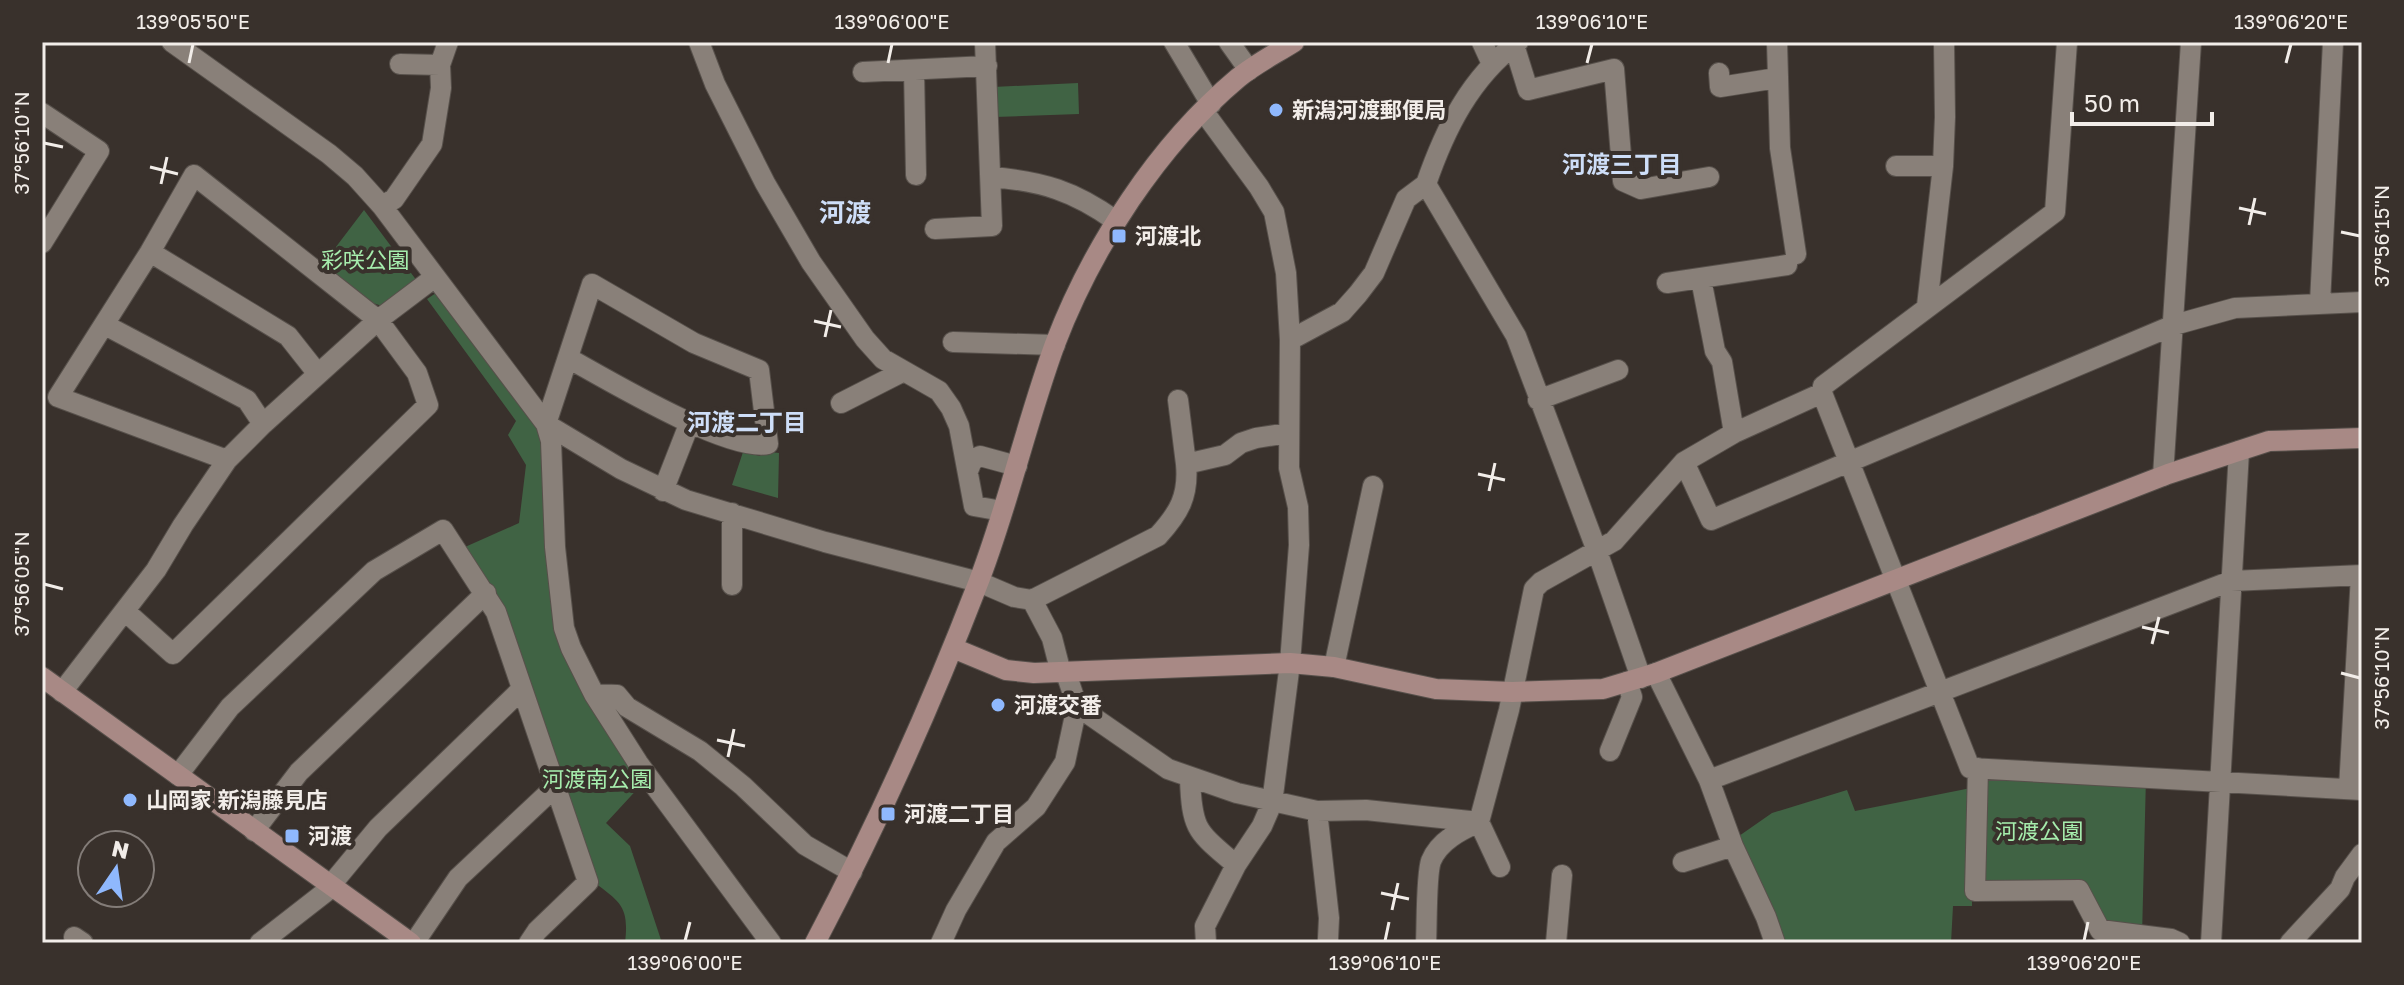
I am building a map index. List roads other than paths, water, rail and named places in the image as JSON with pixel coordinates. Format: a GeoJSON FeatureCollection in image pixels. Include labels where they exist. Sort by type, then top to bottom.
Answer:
{"type":"FeatureCollection","features":[{"type":"Feature","properties":{"kind":"street"},"geometry":{"type":"LineString","coordinates":[[172,42],[355,176],[382,206],[546,424],[551,441],[555,547],[564,628],[571,648],[594,694],[638,763],[771,943]]}},
{"type":"Feature","properties":{"kind":"street"},"geometry":{"type":"LineString","coordinates":[[382,206],[394,199],[432,144],[441,88],[440,65],[448,42]]}},
{"type":"Feature","properties":{"kind":"street"},"geometry":{"type":"LineString","coordinates":[[699,42],[715,84],[765,183],[811,262],[865,339],[883,359],[939,391],[959,426],[974,506],[1002,511]]}},
{"type":"Feature","properties":{"kind":"street"},"geometry":{"type":"LineString","coordinates":[[935,229],[992,226],[985,42]]}},
{"type":"Feature","properties":{"kind":"street"},"geometry":{"type":"LineString","coordinates":[[1174,42],[1208,108],[1274,212],[1286,273],[1290,340],[1289,468],[1298,507],[1299,545],[1290,663],[1272,803],[1205,926],[1206,943]]}},
{"type":"Feature","properties":{"kind":"street"},"geometry":{"type":"LineString","coordinates":[[1229,42],[1249,70]]}},
{"type":"Feature","properties":{"kind":"street"},"geometry":{"type":"LineString","coordinates":[[815,943],[892,789],[953,648],[979,582],[1055,345],[1082,281],[1116,221],[1179,135],[1249,70],[1294,42]]}},
{"type":"Feature","properties":{"kind":"street"},"geometry":{"type":"LineString","coordinates":[[1482,42],[1492,64]]}},
{"type":"Feature","properties":{"kind":"street"},"geometry":{"type":"LineString","coordinates":[[1667,283],[1791,260],[1780,148],[1777,42]]}},
{"type":"Feature","properties":{"kind":"street"},"geometry":{"type":"LineString","coordinates":[[1927,306],[1943,166],[1944,42]]}},
{"type":"Feature","properties":{"kind":"street"},"geometry":{"type":"LineString","coordinates":[[1709,780],[1940,692],[2231,581],[2361,575],[2355,790],[1970,768],[1940,692],[1894,580],[1822,393],[1823,386],[2055,212],[2067,42]]}},
{"type":"Feature","properties":{"kind":"street"},"geometry":{"type":"LineString","coordinates":[[2163,476],[2191,42]]}},
{"type":"Feature","properties":{"kind":"street"},"geometry":{"type":"LineString","coordinates":[[2320,303],[2333,42]]}},
{"type":"Feature","properties":{"kind":"street"},"geometry":{"type":"LineString","coordinates":[[1290,340],[1342,312],[1374,273],[1406,199],[1426,184],[1441,140],[1455,113],[1492,64],[1516,43],[1528,90],[1614,69],[1623,181],[1641,189],[1709,177]]}},
{"type":"Feature","properties":{"kind":"street"},"geometry":{"type":"LineString","coordinates":[[400,64],[440,65]]}},
{"type":"Feature","properties":{"kind":"street"},"geometry":{"type":"LineString","coordinates":[[863,72],[987,66]]}},
{"type":"Feature","properties":{"kind":"street"},"geometry":{"type":"LineString","coordinates":[[914,70],[916,175]]}},
{"type":"Feature","properties":{"kind":"street"},"geometry":{"type":"LineString","coordinates":[[1719,73],[1720,87],[1777,78]]}},
{"type":"Feature","properties":{"kind":"street"},"geometry":{"type":"LineString","coordinates":[[42,113],[99,151],[42,243]]}},
{"type":"Feature","properties":{"kind":"street"},"geometry":{"type":"LineString","coordinates":[[1896,166],[1943,166]]}},
{"type":"Feature","properties":{"kind":"street"},"geometry":{"type":"LineString","coordinates":[[126,612],[173,654],[428,405],[417,373],[378,320],[194,175],[150,252],[58,397],[227,460]]}},
{"type":"Feature","properties":{"kind":"street"},"geometry":{"type":"LineString","coordinates":[[991,177],[1053,186],[1088,201],[1116,221]]}},
{"type":"Feature","properties":{"kind":"street"},"geometry":{"type":"LineString","coordinates":[[1426,184],[1516,336],[1642,678],[1709,780],[1733,846],[1775,943]]}},
{"type":"Feature","properties":{"kind":"street"},"geometry":{"type":"LineString","coordinates":[[150,252],[288,336],[318,374]]}},
{"type":"Feature","properties":{"kind":"street"},"geometry":{"type":"LineString","coordinates":[[62,692],[156,570],[227,460],[378,320],[435,277]]}},
{"type":"Feature","properties":{"kind":"street"},"geometry":{"type":"LineString","coordinates":[[1701,279],[1715,351],[1722,362],[1734,433]]}},
{"type":"Feature","properties":{"kind":"street"},"geometry":{"type":"LineString","coordinates":[[546,424],[592,284],[694,343],[759,370],[768,444],[747,445],[690,422],[568,358]]}},
{"type":"Feature","properties":{"kind":"street"},"geometry":{"type":"LineString","coordinates":[[1684,462],[1711,520],[2174,325],[2235,308],[2362,302]]}},
{"type":"Feature","properties":{"kind":"street"},"geometry":{"type":"LineString","coordinates":[[105,325],[247,400],[263,424]]}},
{"type":"Feature","properties":{"kind":"street"},"geometry":{"type":"LineString","coordinates":[[953,342],[1055,345]]}},
{"type":"Feature","properties":{"kind":"street"},"geometry":{"type":"LineString","coordinates":[[1538,400],[1618,370]]}},
{"type":"Feature","properties":{"kind":"street"},"geometry":{"type":"LineString","coordinates":[[841,403],[902,372]]}},
{"type":"Feature","properties":{"kind":"street"},"geometry":{"type":"LineString","coordinates":[[1500,867],[1479,822],[1534,589],[1541,582],[1614,541],[1684,462],[1734,433],[1822,393]]}},
{"type":"Feature","properties":{"kind":"street"},"geometry":{"type":"LineString","coordinates":[[546,424],[663,491],[686,500],[825,542],[979,582],[1014,597],[1032,600],[1158,536],[1173,519],[1188,485],[1178,400]]}},
{"type":"Feature","properties":{"kind":"street"},"geometry":{"type":"LineString","coordinates":[[663,491],[690,422]]}},
{"type":"Feature","properties":{"kind":"street"},"geometry":{"type":"LineString","coordinates":[[1186,464],[1225,455],[1241,443],[1256,438],[1288,433]]}},
{"type":"Feature","properties":{"kind":"street"},"geometry":{"type":"LineString","coordinates":[[953,648],[1006,670],[1064,673],[1290,663],[1334,667],[1436,689],[1577,691],[1642,678],[2163,476],[2269,441],[2362,438]]}},
{"type":"Feature","properties":{"kind":"street"},"geometry":{"type":"LineString","coordinates":[[2211,943],[2239,451]]}},
{"type":"Feature","properties":{"kind":"street"},"geometry":{"type":"LineString","coordinates":[[968,471],[972,461],[980,456],[1017,466]]}},
{"type":"Feature","properties":{"kind":"street"},"geometry":{"type":"LineString","coordinates":[[1334,667],[1373,486]]}},
{"type":"Feature","properties":{"kind":"street"},"geometry":{"type":"LineString","coordinates":[[732,513],[732,585]]}},
{"type":"Feature","properties":{"kind":"street"},"geometry":{"type":"LineString","coordinates":[[178,775],[230,707],[374,571],[443,530],[496,612],[588,882],[537,931],[529,943]]}},
{"type":"Feature","properties":{"kind":"street"},"geometry":{"type":"LineString","coordinates":[[254,831],[299,772],[486,593]]}},
{"type":"Feature","properties":{"kind":"street"},"geometry":{"type":"LineString","coordinates":[[1032,600],[1052,638],[1077,706],[1158,763],[1190,779],[1272,803],[1317,811],[1366,810],[1479,822]]}},
{"type":"Feature","properties":{"kind":"street"},"geometry":{"type":"LineString","coordinates":[[42,677],[412,943],[458,878],[556,786]]}},
{"type":"Feature","properties":{"kind":"street"},"geometry":{"type":"LineString","coordinates":[[1610,751],[1642,678]]}},
{"type":"Feature","properties":{"kind":"street"},"geometry":{"type":"LineString","coordinates":[[260,943],[331,887],[378,828],[522,689]]}},
{"type":"Feature","properties":{"kind":"street"},"geometry":{"type":"LineString","coordinates":[[594,694],[617,695],[627,707],[700,751],[743,786],[805,845],[852,872]]}},
{"type":"Feature","properties":{"kind":"street"},"geometry":{"type":"LineString","coordinates":[[941,943],[956,910],[996,842],[1036,807],[1065,762],[1077,706]]}},
{"type":"Feature","properties":{"kind":"street"},"geometry":{"type":"LineString","coordinates":[[1978,768],[1975,891],[2079,890],[2100,930],[2171,939],[2180,943]]}},
{"type":"Feature","properties":{"kind":"street"},"geometry":{"type":"LineString","coordinates":[[1190,779],[1191,815],[1203,836],[1236,865]]}},
{"type":"Feature","properties":{"kind":"street"},"geometry":{"type":"LineString","coordinates":[[1317,811],[1329,918],[1328,939]]}},
{"type":"Feature","properties":{"kind":"street"},"geometry":{"type":"LineString","coordinates":[[1426,943],[1431,862],[1441,846],[1457,832],[1479,822]]}},
{"type":"Feature","properties":{"kind":"street"},"geometry":{"type":"LineString","coordinates":[[1683,862],[1733,846]]}},
{"type":"Feature","properties":{"kind":"street"},"geometry":{"type":"LineString","coordinates":[[2290,943],[2340,889],[2362,854]]}},
{"type":"Feature","properties":{"kind":"street"},"geometry":{"type":"LineString","coordinates":[[1556,943],[1562,875]]}},
{"type":"Feature","properties":{"kind":"place","name":"新潟河渡郵便局"},"geometry":{"type":"Point","coordinates":[1276,110]}},
{"type":"Feature","properties":{"kind":"place","name":"河渡北"},"geometry":{"type":"Point","coordinates":[1119,236]}},
{"type":"Feature","properties":{"kind":"place","name":"河渡交番"},"geometry":{"type":"Point","coordinates":[998,705]}},
{"type":"Feature","properties":{"kind":"place","name":"山岡家 新潟藤見店"},"geometry":{"type":"Point","coordinates":[130,800]}},
{"type":"Feature","properties":{"kind":"place","name":"河渡二丁目"},"geometry":{"type":"Point","coordinates":[888,814]}},
{"type":"Feature","properties":{"kind":"place","name":"河渡"},"geometry":{"type":"Point","coordinates":[292,836]}},
{"type":"Feature","properties":{"kind":"district","name":"河渡三丁目"},"geometry":{"type":"Point","coordinates":[1622,165]}},
{"type":"Feature","properties":{"kind":"district","name":"河渡"},"geometry":{"type":"Point","coordinates":[845,213]}},
{"type":"Feature","properties":{"kind":"district","name":"河渡二丁目"},"geometry":{"type":"Point","coordinates":[747,423]}},
{"type":"Feature","properties":{"kind":"park label","name":"彩咲公園"},"geometry":{"type":"Point","coordinates":[365,260]}},
{"type":"Feature","properties":{"kind":"park label","name":"河渡南公園"},"geometry":{"type":"Point","coordinates":[597,779]}},
{"type":"Feature","properties":{"kind":"park label","name":"河渡公園"},"geometry":{"type":"Point","coordinates":[2039,831]}}]}
